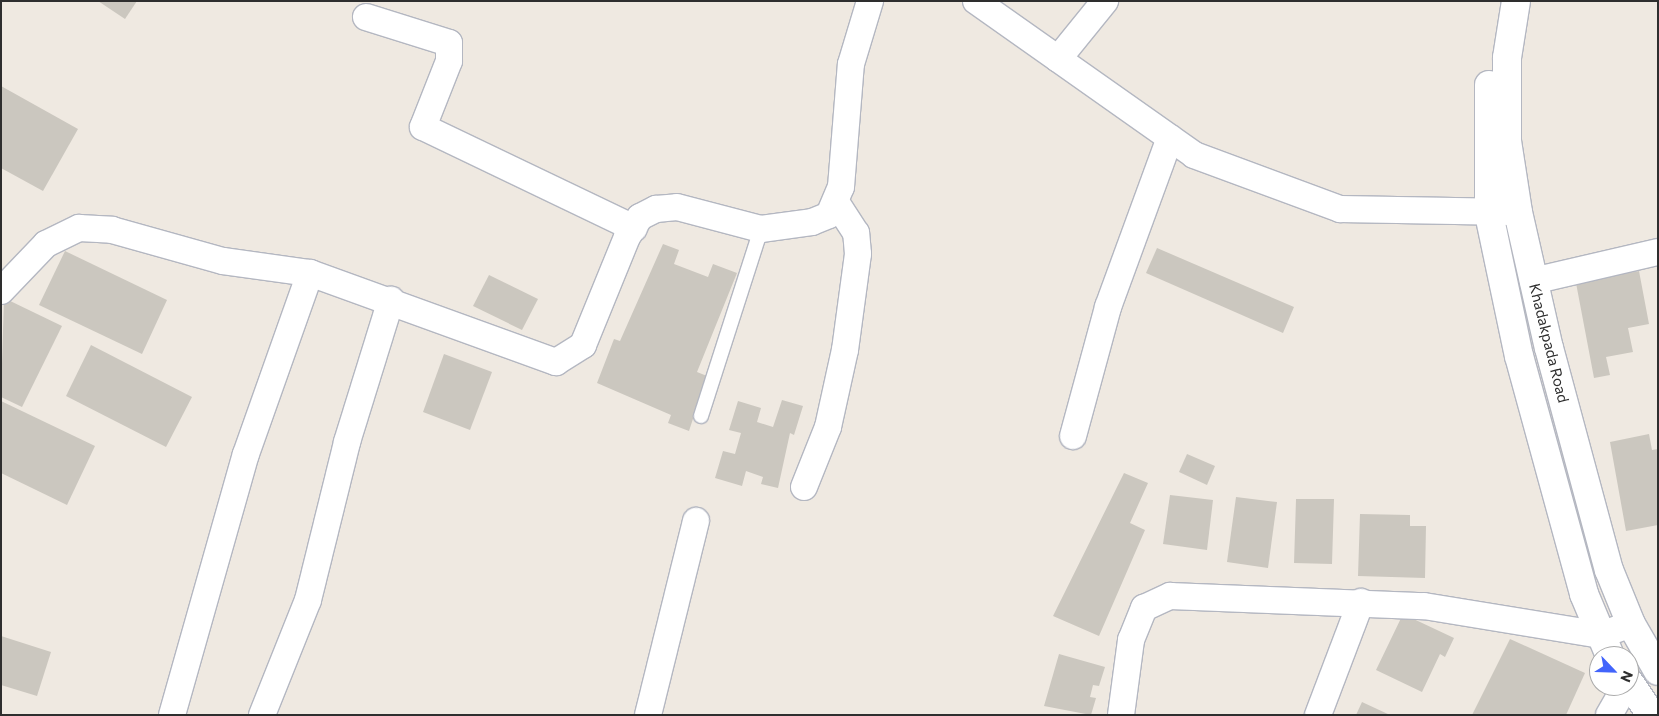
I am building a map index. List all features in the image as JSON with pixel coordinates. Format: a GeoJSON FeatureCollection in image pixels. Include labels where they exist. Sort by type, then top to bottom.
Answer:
{"type":"FeatureCollection","features":[{"type":"Feature","properties":{"kind":"main road","name":"Khadakpada Road"},"geometry":{"type":"LineString","coordinates":[[1498,1],[1489,58],[1489,214],[1534,408],[1563,521],[1606,646]]}},
{"type":"Feature","properties":{"kind":"main road","name":"Khadakpada Road"},"geometry":{"type":"LineString","coordinates":[[1516,1],[1507,58],[1507,141],[1518,212],[1533,281],[1609,570],[1631,624],[1658,671]]}},
{"type":"Feature","properties":{"kind":"main road"},"geometry":{"type":"LineString","coordinates":[[1534,408],[1564,400]]}},
{"type":"Feature","properties":{"kind":"main road"},"geometry":{"type":"LineString","coordinates":[[1563,521],[1595,512]]}},
{"type":"Feature","properties":{"kind":"main road"},"geometry":{"type":"LineString","coordinates":[[1638,696],[1651,715]]}},
{"type":"Feature","properties":{"kind":"street"},"geometry":{"type":"LineString","coordinates":[[1,291],[46,244],[79,228],[112,230],[222,261],[310,273],[391,300],[556,362],[583,345],[640,217],[656,209],[677,207],[761,229],[812,222],[829,215],[837,204],[851,64],[870,1]]}},
{"type":"Feature","properties":{"kind":"street"},"geometry":{"type":"LineString","coordinates":[[976,1],[1194,155],[1340,209],[1489,214],[1518,212]]}},
{"type":"Feature","properties":{"kind":"street"},"geometry":{"type":"LineString","coordinates":[[1058,59],[1105,1]]}},
{"type":"Feature","properties":{"kind":"street"},"geometry":{"type":"LineString","coordinates":[[366,17],[449,43],[449,61],[423,127],[634,228]]}},
{"type":"Feature","properties":{"kind":"street"},"geometry":{"type":"LineString","coordinates":[[1074,436],[1108,307],[1170,138]]}},
{"type":"Feature","properties":{"kind":"street"},"geometry":{"type":"LineString","coordinates":[[804,487],[828,427],[845,350],[858,254],[856,233],[837,204]]}},
{"type":"Feature","properties":{"kind":"street"},"geometry":{"type":"LineString","coordinates":[[1533,281],[1658,252]]}},
{"type":"Feature","properties":{"kind":"street"},"geometry":{"type":"LineString","coordinates":[[172,715],[246,454],[310,273]]}},
{"type":"Feature","properties":{"kind":"street"},"geometry":{"type":"LineString","coordinates":[[262,715],[308,600],[347,442],[391,300]]}},
{"type":"Feature","properties":{"kind":"street"},"geometry":{"type":"LineString","coordinates":[[648,715],[696,521]]}},
{"type":"Feature","properties":{"kind":"street"},"geometry":{"type":"LineString","coordinates":[[1121,715],[1131,640],[1144,608],[1170,596],[1361,602],[1424,606],[1606,646],[1631,624]]}},
{"type":"Feature","properties":{"kind":"street"},"geometry":{"type":"LineString","coordinates":[[1318,715],[1361,602]]}},
{"type":"Feature","properties":{"kind":"street"},"geometry":{"type":"LineString","coordinates":[[1609,715],[1620,696]]}},
{"type":"Feature","properties":{"kind":"lane"},"geometry":{"type":"LineString","coordinates":[[701,416],[761,229]]}},
{"type":"Feature","properties":{"kind":"building"},"geometry":{"type":"Polygon","coordinates":[[[98,1],[137,1],[125,19],[98,1]]]}},
{"type":"Feature","properties":{"kind":"building"},"geometry":{"type":"Polygon","coordinates":[[[1,86],[78,129],[43,191],[1,168],[1,86]]]}},
{"type":"Feature","properties":{"kind":"building"},"geometry":{"type":"Polygon","coordinates":[[[663,244],[679,250],[674,264],[708,277],[713,264],[737,273],[697,372],[707,376],[689,431],[668,423],[671,415],[597,383],[614,339],[620,341],[663,244]]]}},
{"type":"Feature","properties":{"kind":"building"},"geometry":{"type":"Polygon","coordinates":[[[1157,248],[1294,307],[1283,333],[1146,273],[1157,248]]]}},
{"type":"Feature","properties":{"kind":"building"},"geometry":{"type":"Polygon","coordinates":[[[65,251],[167,300],[142,354],[39,305],[65,251]]]}},
{"type":"Feature","properties":{"kind":"building"},"geometry":{"type":"Polygon","coordinates":[[[1639,271],[1649,324],[1628,328],[1633,352],[1606,357],[1610,375],[1594,378],[1576,283],[1639,271]]]}},
{"type":"Feature","properties":{"kind":"building"},"geometry":{"type":"Polygon","coordinates":[[[489,275],[538,299],[522,330],[473,306],[489,275]]]}},
{"type":"Feature","properties":{"kind":"building"},"geometry":{"type":"Polygon","coordinates":[[[4,298],[62,326],[22,407],[1,397],[4,298]]]}},
{"type":"Feature","properties":{"kind":"building"},"geometry":{"type":"Polygon","coordinates":[[[91,345],[192,397],[166,447],[66,396],[91,345]]]}},
{"type":"Feature","properties":{"kind":"building"},"geometry":{"type":"Polygon","coordinates":[[[444,354],[492,372],[470,430],[423,412],[444,354]]]}},
{"type":"Feature","properties":{"kind":"building"},"geometry":{"type":"Polygon","coordinates":[[[782,400],[803,406],[794,435],[790,433],[778,488],[761,484],[763,477],[746,471],[742,486],[715,478],[723,451],[735,454],[741,433],[729,430],[738,401],[761,408],[757,422],[773,427],[782,400]]]}},
{"type":"Feature","properties":{"kind":"building"},"geometry":{"type":"Polygon","coordinates":[[[1,401],[95,446],[67,505],[1,473],[1,401]]]}},
{"type":"Feature","properties":{"kind":"building"},"geometry":{"type":"Polygon","coordinates":[[[1649,434],[1652,450],[1658,449],[1658,525],[1626,531],[1610,442],[1649,434]]]}},
{"type":"Feature","properties":{"kind":"building"},"geometry":{"type":"Polygon","coordinates":[[[1187,454],[1215,466],[1207,485],[1179,472],[1187,454]]]}},
{"type":"Feature","properties":{"kind":"building"},"geometry":{"type":"Polygon","coordinates":[[[1124,473],[1148,483],[1130,523],[1145,530],[1099,636],[1053,616],[1124,473]]]}},
{"type":"Feature","properties":{"kind":"building"},"geometry":{"type":"Polygon","coordinates":[[[1170,495],[1213,500],[1207,550],[1163,544],[1170,495]]]}},
{"type":"Feature","properties":{"kind":"building"},"geometry":{"type":"Polygon","coordinates":[[[1236,497],[1277,502],[1268,568],[1227,562],[1236,497]]]}},
{"type":"Feature","properties":{"kind":"building"},"geometry":{"type":"Polygon","coordinates":[[[1296,499],[1334,499],[1332,564],[1294,563],[1296,499]]]}},
{"type":"Feature","properties":{"kind":"building"},"geometry":{"type":"Polygon","coordinates":[[[1360,514],[1410,515],[1410,526],[1426,526],[1425,578],[1358,576],[1360,514]]]}},
{"type":"Feature","properties":{"kind":"building"},"geometry":{"type":"Polygon","coordinates":[[[1403,614],[1454,638],[1445,657],[1440,654],[1422,692],[1376,670],[1403,614]]]}},
{"type":"Feature","properties":{"kind":"building"},"geometry":{"type":"Polygon","coordinates":[[[1,636],[51,652],[37,696],[1,685],[1,636]]]}},
{"type":"Feature","properties":{"kind":"building"},"geometry":{"type":"Polygon","coordinates":[[[1510,639],[1585,673],[1566,715],[1472,715],[1510,639]]]}},
{"type":"Feature","properties":{"kind":"building"},"geometry":{"type":"Polygon","coordinates":[[[1059,654],[1105,667],[1099,686],[1093,685],[1090,697],[1096,698],[1091,715],[1044,706],[1059,654]]]}},
{"type":"Feature","properties":{"kind":"building"},"geometry":{"type":"Polygon","coordinates":[[[1362,702],[1390,715],[1356,715],[1362,702]]]}}]}
